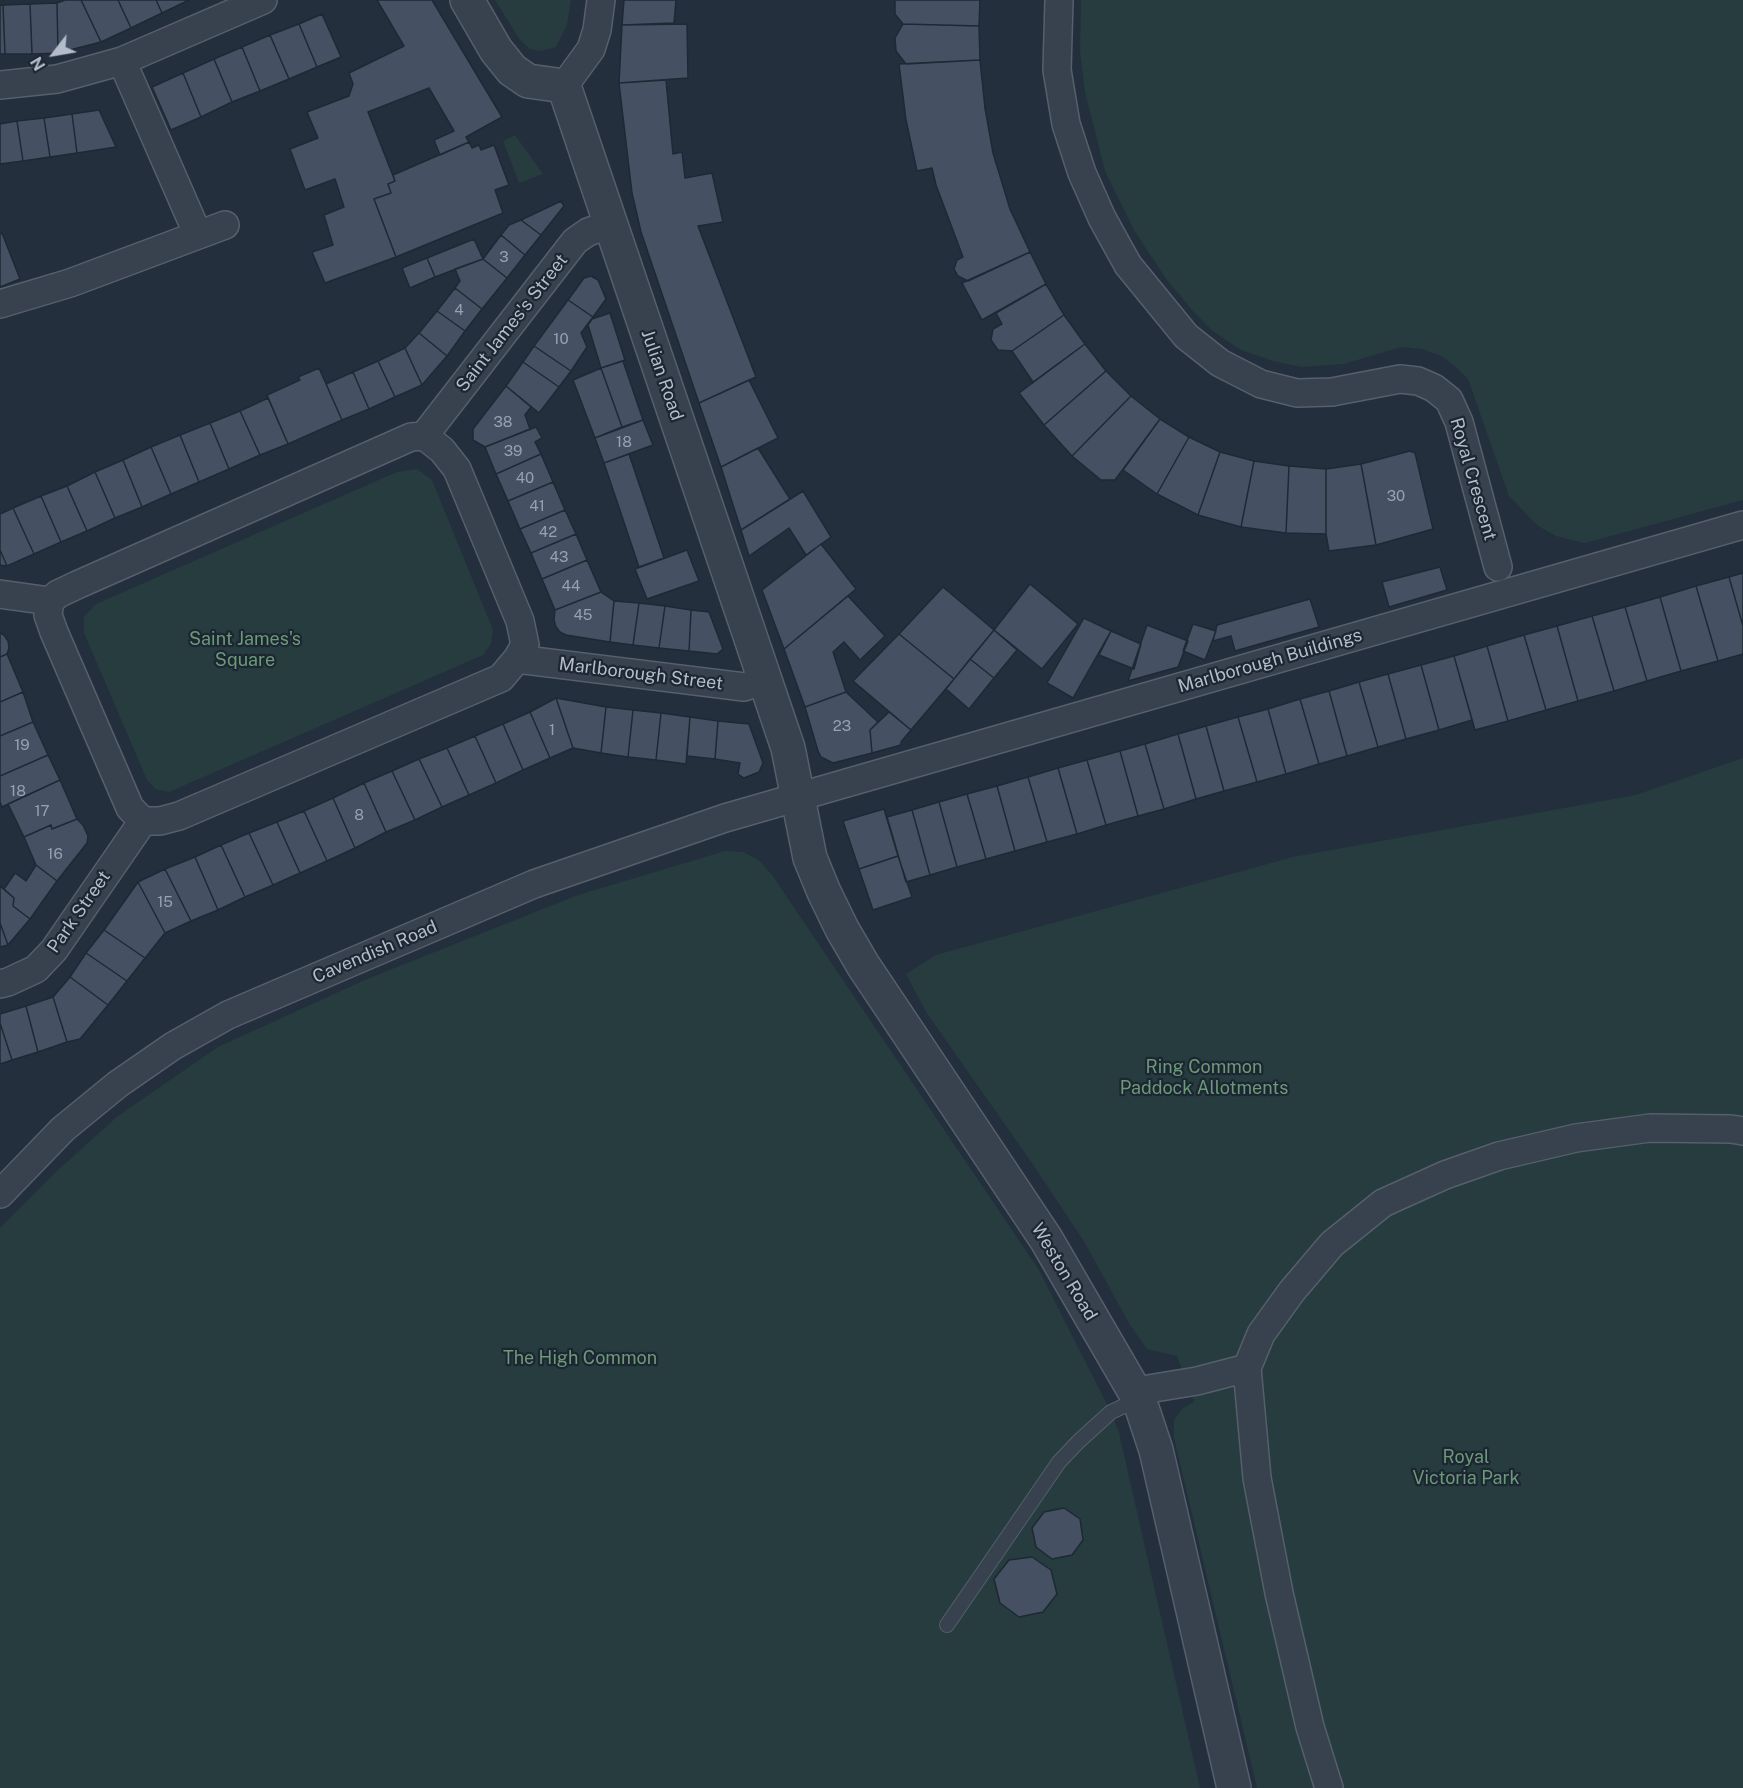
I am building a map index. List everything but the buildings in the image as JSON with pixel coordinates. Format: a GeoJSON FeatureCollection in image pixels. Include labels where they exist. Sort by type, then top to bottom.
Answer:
{"type":"FeatureCollection","features":[{"type":"Feature","properties":{"kind":"street"},"geometry":{"type":"LineString","coordinates":[[0,85],[57,79],[122,61],[228,7],[263,0]]}},
{"type":"Feature","properties":{"kind":"street"},"geometry":{"type":"LineString","coordinates":[[467,0],[496,50],[512,70],[528,81],[564,86],[591,49],[597,30],[601,0]]}},
{"type":"Feature","properties":{"kind":"street","name":"Royal Crescent"},"geometry":{"type":"LineString","coordinates":[[1059,0],[1057,70],[1066,124],[1082,173],[1102,218],[1128,265],[1186,336],[1221,363],[1261,384],[1297,393],[1332,392],[1400,379],[1418,381],[1434,388],[1449,400],[1459,422],[1498,567]]}},
{"type":"Feature","properties":{"kind":"street"},"geometry":{"type":"LineString","coordinates":[[122,61],[198,235]]}},
{"type":"Feature","properties":{"kind":"street","name":"Julian Road"},"geometry":{"type":"LineString","coordinates":[[564,86],[788,748],[797,797]]}},
{"type":"Feature","properties":{"kind":"street","name":"Saint James's Street"},"geometry":{"type":"LineString","coordinates":[[424,436],[575,241],[588,232],[611,224]]}},
{"type":"Feature","properties":{"kind":"street"},"geometry":{"type":"LineString","coordinates":[[0,304],[70,283],[225,225]]}},
{"type":"Feature","properties":{"kind":"street"},"geometry":{"type":"LineString","coordinates":[[424,436],[442,450],[457,469],[520,621],[525,645],[501,678],[179,816],[160,821],[143,820],[130,808],[54,632],[48,615],[50,601],[58,594],[411,437],[424,436]]}},
{"type":"Feature","properties":{"kind":"street","name":"Marlborough Buildings"},"geometry":{"type":"LineString","coordinates":[[797,797],[1743,525]]}},
{"type":"Feature","properties":{"kind":"street"},"geometry":{"type":"LineString","coordinates":[[0,594],[50,601]]}},
{"type":"Feature","properties":{"kind":"street","name":"Marlborough Street"},"geometry":{"type":"LineString","coordinates":[[517,659],[744,687],[765,680]]}},
{"type":"Feature","properties":{"kind":"street","name":"Cavendish Road"},"geometry":{"type":"LineString","coordinates":[[0,1194],[63,1130],[118,1084],[173,1046],[228,1015],[534,884],[725,818],[797,797]]}},
{"type":"Feature","properties":{"kind":"street","name":"Weston Road"},"geometry":{"type":"LineString","coordinates":[[797,797],[810,858],[842,928],[863,965],[1046,1239],[1138,1395],[1156,1450],[1233,1788]]}},
{"type":"Feature","properties":{"kind":"street","name":"Park Street"},"geometry":{"type":"LineString","coordinates":[[0,984],[36,969],[54,950],[143,820]]}},
{"type":"Feature","properties":{"kind":"street"},"geometry":{"type":"LineString","coordinates":[[1329,1788],[1310,1727],[1257,1478],[1247,1368],[1261,1334],[1292,1291],[1332,1244],[1383,1203],[1445,1175],[1499,1156],[1576,1138],[1650,1128],[1743,1131]]}},
{"type":"Feature","properties":{"kind":"street"},"geometry":{"type":"LineString","coordinates":[[1138,1395],[1247,1368]]}},
{"type":"Feature","properties":{"kind":"lane"},"geometry":{"type":"LineString","coordinates":[[947,1625],[1059,1462],[1111,1412],[1138,1395]]}},
{"type":"Feature","properties":{"kind":"green space"},"geometry":{"type":"Polygon","coordinates":[[[495,0],[571,0],[567,25],[556,47],[540,51],[530,49],[520,40],[495,0]]]}},
{"type":"Feature","properties":{"kind":"green space"},"geometry":{"type":"Polygon","coordinates":[[[1081,0],[1743,0],[1743,500],[1585,543],[1556,536],[1538,526],[1509,496],[1468,379],[1441,356],[1422,349],[1401,347],[1344,364],[1302,367],[1273,361],[1241,350],[1214,332],[1167,280],[1135,232],[1105,171],[1085,92],[1080,51],[1081,0]]]}},
{"type":"Feature","properties":{"kind":"green space"},"geometry":{"type":"Polygon","coordinates":[[[515,135],[543,174],[519,183],[503,141],[515,135]]]}},
{"type":"Feature","properties":{"kind":"green space","name":"Saint James's Square"},"geometry":{"type":"Polygon","coordinates":[[[417,469],[432,480],[493,630],[491,644],[483,655],[169,792],[156,789],[147,780],[84,633],[84,617],[96,604],[397,472],[417,469]]]}},
{"type":"Feature","properties":{"kind":"green space"},"geometry":{"type":"Polygon","coordinates":[[[1743,758],[1743,1788],[1257,1788],[1174,1438],[1174,1420],[1183,1408],[1194,1402],[1177,1356],[1147,1349],[1130,1325],[1085,1243],[926,1012],[906,974],[936,955],[1293,857],[1636,795],[1743,758]]]}},
{"type":"Feature","properties":{"kind":"green space","name":"The High Common"},"geometry":{"type":"Polygon","coordinates":[[[725,851],[743,852],[760,861],[772,875],[1039,1270],[1111,1412],[1119,1433],[1200,1788],[0,1788],[0,1228],[57,1171],[118,1116],[218,1047],[367,979],[578,895],[725,851]]]}},
{"type":"Feature","properties":{"kind":"park label","name":"Ring Common Paddock Allotments"},"geometry":{"type":"Point","coordinates":[1204,1077]}},
{"type":"Feature","properties":{"kind":"park label","name":"Royal Victoria Park"},"geometry":{"type":"Point","coordinates":[1466,1467]}}]}
